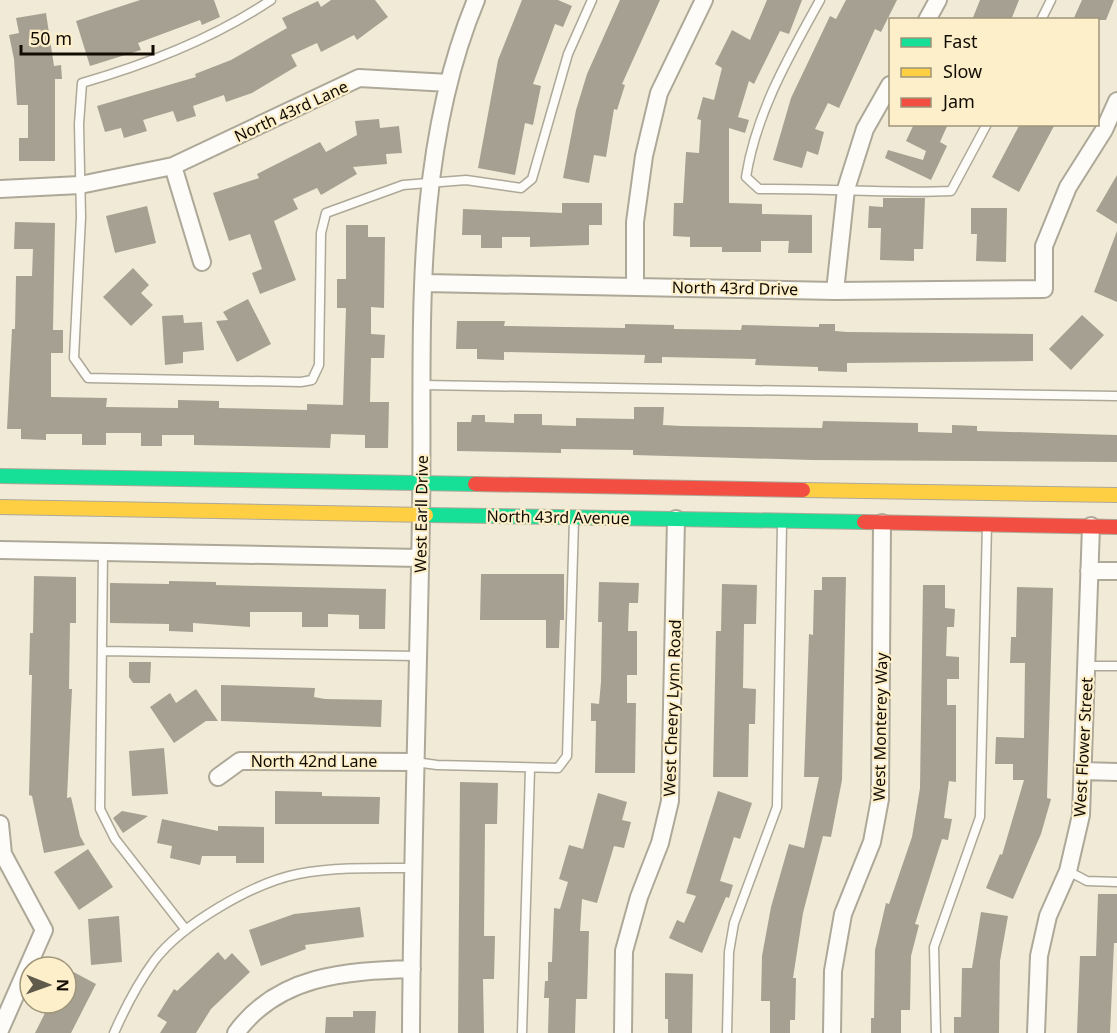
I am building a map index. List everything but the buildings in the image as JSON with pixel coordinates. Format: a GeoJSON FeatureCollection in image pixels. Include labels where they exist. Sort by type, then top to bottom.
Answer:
{"type":"FeatureCollection","features":[{"type":"Feature","properties":{"kind":"main road","name":"North 43rd Avenue"},"geometry":{"type":"LineString","coordinates":[[0,476],[1117,495]]}},
{"type":"Feature","properties":{"kind":"main road","name":"North 43rd Avenue"},"geometry":{"type":"LineString","coordinates":[[0,507],[1117,527]]}},
{"type":"Feature","properties":{"kind":"street","name":"West Earll Drive"},"geometry":{"type":"LineString","coordinates":[[411,1033],[412,868],[425,283],[432,182],[449,83],[476,0]]}},
{"type":"Feature","properties":{"kind":"street"},"geometry":{"type":"LineString","coordinates":[[635,286],[635,222],[644,156],[659,93],[705,0]]}},
{"type":"Feature","properties":{"kind":"street"},"geometry":{"type":"LineString","coordinates":[[928,18],[938,0]]}},
{"type":"Feature","properties":{"kind":"street","name":"North 43rd Lane"},"geometry":{"type":"LineString","coordinates":[[0,189],[80,185],[173,166],[359,78],[449,83]]}},
{"type":"Feature","properties":{"kind":"street"},"geometry":{"type":"LineString","coordinates":[[835,291],[846,189],[865,129],[889,89]]}},
{"type":"Feature","properties":{"kind":"street"},"geometry":{"type":"LineString","coordinates":[[1111,133],[1117,101]]}},
{"type":"Feature","properties":{"kind":"street","name":"North 43rd Drive"},"geometry":{"type":"LineString","coordinates":[[425,283],[835,291],[1044,289],[1044,246],[1068,187],[1111,133]]}},
{"type":"Feature","properties":{"kind":"street"},"geometry":{"type":"LineString","coordinates":[[173,166],[202,262]]}},
{"type":"Feature","properties":{"kind":"street","name":"West Cheery Lynn Road"},"geometry":{"type":"LineString","coordinates":[[623,1033],[624,951],[639,897],[660,843],[670,801],[676,519]]}},
{"type":"Feature","properties":{"kind":"street","name":"West Monterey Way"},"geometry":{"type":"LineString","coordinates":[[832,1033],[833,971],[843,914],[872,842],[880,799],[882,523]]}},
{"type":"Feature","properties":{"kind":"street","name":"West Flower Street"},"geometry":{"type":"LineString","coordinates":[[1036,1033],[1039,956],[1048,916],[1068,871],[1081,815],[1091,526]]}},
{"type":"Feature","properties":{"kind":"street"},"geometry":{"type":"LineString","coordinates":[[0,550],[420,558]]}},
{"type":"Feature","properties":{"kind":"street"},"geometry":{"type":"LineString","coordinates":[[1089,571],[1117,572]]}},
{"type":"Feature","properties":{"kind":"street","name":"North 42nd Lane"},"geometry":{"type":"LineString","coordinates":[[218,777],[240,761],[415,762]]}},
{"type":"Feature","properties":{"kind":"street"},"geometry":{"type":"LineString","coordinates":[[1083,771],[1117,772]]}},
{"type":"Feature","properties":{"kind":"street"},"geometry":{"type":"LineString","coordinates":[[0,824],[3,854],[44,930],[0,1030]]}},
{"type":"Feature","properties":{"kind":"street"},"geometry":{"type":"LineString","coordinates":[[236,1033],[247,1018],[295,984],[353,970],[412,969]]}},
{"type":"Feature","properties":{"kind":"lane"},"geometry":{"type":"LineString","coordinates":[[272,0],[202,39],[144,65],[82,83],[81,217],[74,358],[88,378],[301,382],[312,380],[319,365],[321,233],[326,213],[403,186],[432,182],[466,180],[521,188],[532,179],[568,54],[592,0]]}},
{"type":"Feature","properties":{"kind":"lane"},"geometry":{"type":"LineString","coordinates":[[820,0],[766,105],[750,149],[746,177],[759,189],[846,189],[916,193],[951,191],[986,126]]}},
{"type":"Feature","properties":{"kind":"lane"},"geometry":{"type":"LineString","coordinates":[[1042,18],[1051,0]]}},
{"type":"Feature","properties":{"kind":"lane"},"geometry":{"type":"LineString","coordinates":[[423,385],[1117,396]]}},
{"type":"Feature","properties":{"kind":"lane"},"geometry":{"type":"LineString","coordinates":[[415,762],[530,769],[558,768],[567,756],[574,516]]}},
{"type":"Feature","properties":{"kind":"lane"},"geometry":{"type":"LineString","coordinates":[[727,1033],[729,952],[734,923],[777,807],[782,521]]}},
{"type":"Feature","properties":{"kind":"lane"},"geometry":{"type":"LineString","coordinates":[[936,1033],[934,947],[980,817],[987,524]]}},
{"type":"Feature","properties":{"kind":"lane"},"geometry":{"type":"LineString","coordinates":[[103,552],[100,809],[116,839],[186,930]]}},
{"type":"Feature","properties":{"kind":"lane"},"geometry":{"type":"LineString","coordinates":[[102,651],[418,656]]}},
{"type":"Feature","properties":{"kind":"lane"},"geometry":{"type":"LineString","coordinates":[[1087,666],[1117,666]]}},
{"type":"Feature","properties":{"kind":"lane"},"geometry":{"type":"LineString","coordinates":[[522,1033],[530,769]]}},
{"type":"Feature","properties":{"kind":"lane"},"geometry":{"type":"LineString","coordinates":[[114,1033],[125,1007],[155,960],[186,930],[240,895],[297,874],[355,869],[412,868]]}},
{"type":"Feature","properties":{"kind":"lane"},"geometry":{"type":"LineString","coordinates":[[1068,871],[1087,881],[1117,882]]}},
{"type":"Feature","properties":{"kind":"traffic: fast"},"geometry":{"type":"LineString","coordinates":[[0,476],[475,484]]}},
{"type":"Feature","properties":{"kind":"traffic: fast"},"geometry":{"type":"LineString","coordinates":[[426,515],[864,522]]}},
{"type":"Feature","properties":{"kind":"traffic: slow"},"geometry":{"type":"LineString","coordinates":[[803,490],[1117,495]]}},
{"type":"Feature","properties":{"kind":"traffic: slow"},"geometry":{"type":"LineString","coordinates":[[0,507],[426,515]]}},
{"type":"Feature","properties":{"kind":"traffic: jam"},"geometry":{"type":"LineString","coordinates":[[475,484],[803,490]]}},
{"type":"Feature","properties":{"kind":"traffic: jam"},"geometry":{"type":"LineString","coordinates":[[864,522],[1117,527]]}}]}
